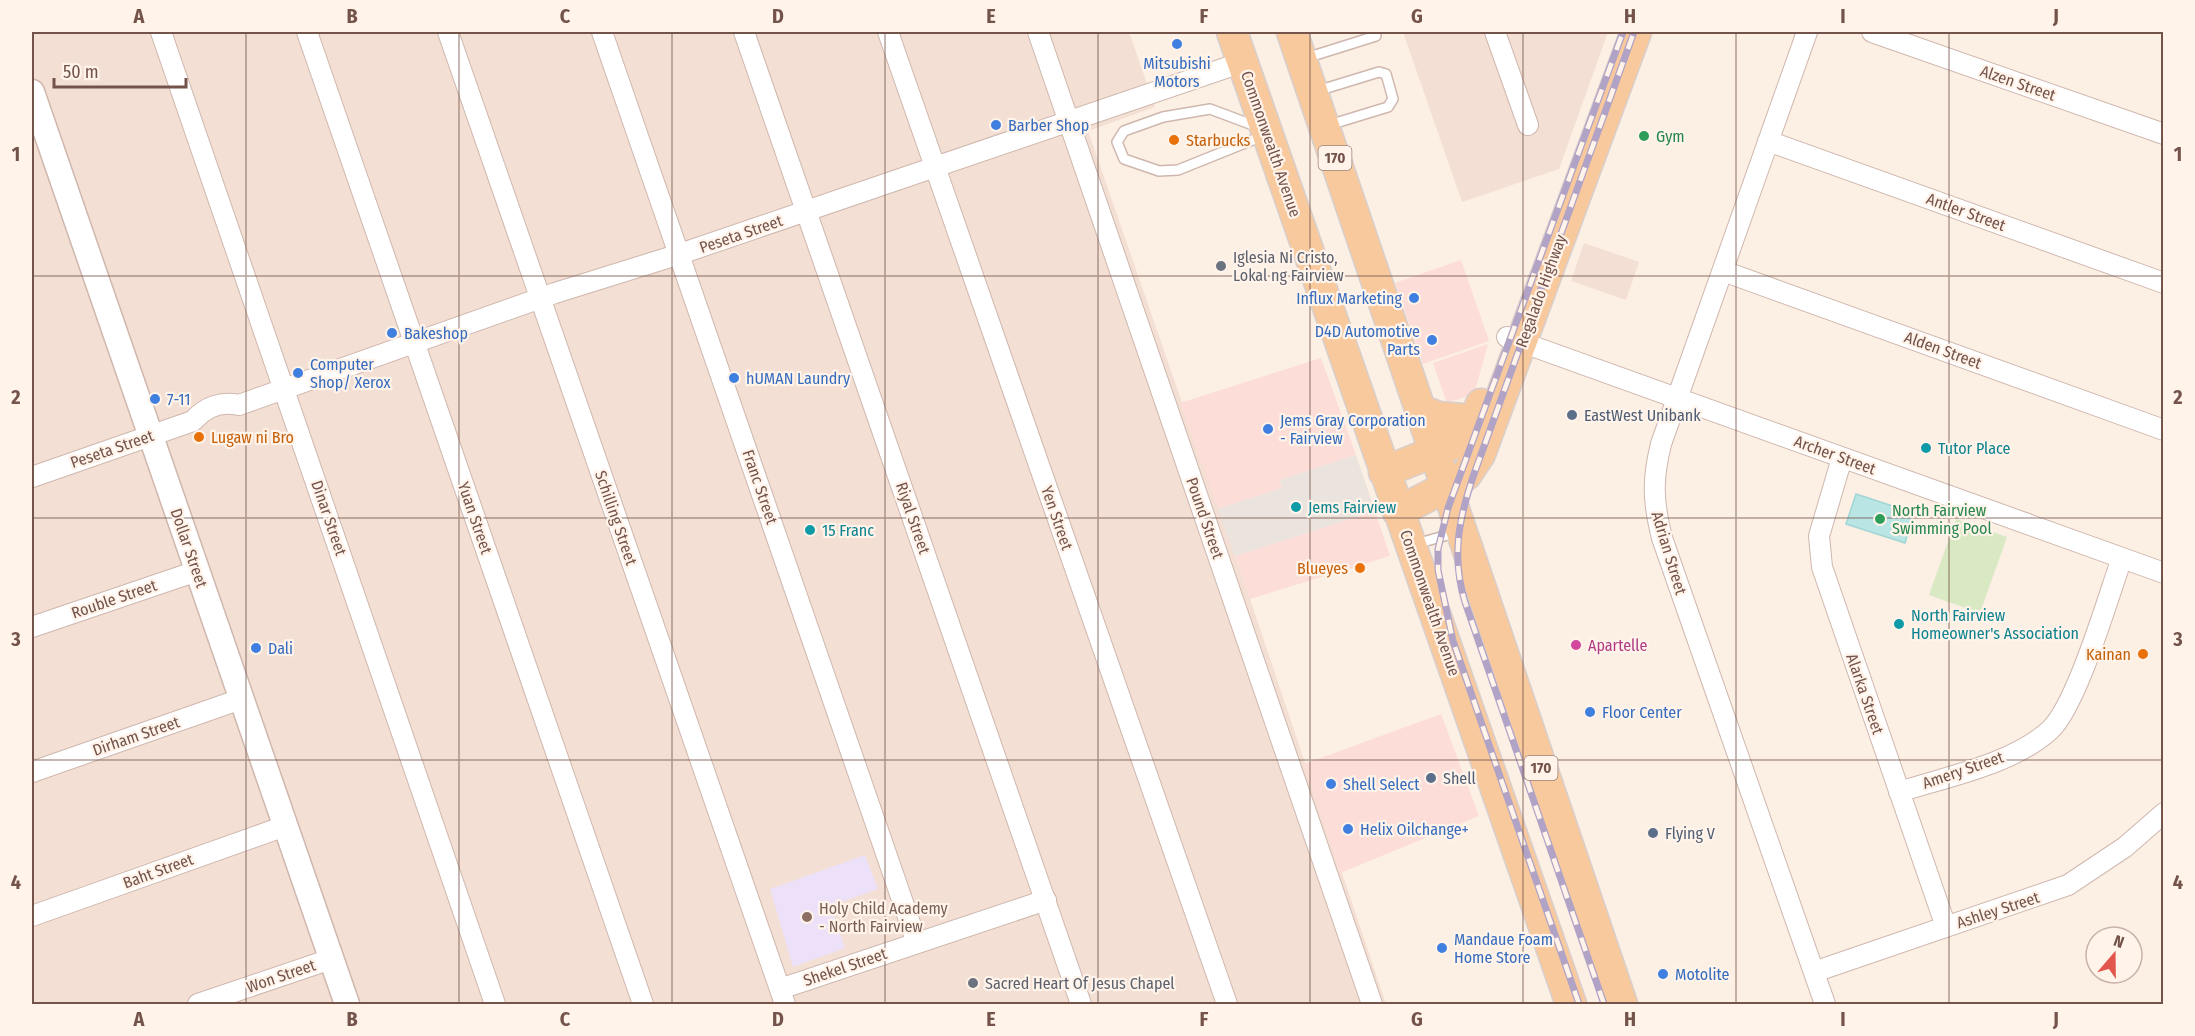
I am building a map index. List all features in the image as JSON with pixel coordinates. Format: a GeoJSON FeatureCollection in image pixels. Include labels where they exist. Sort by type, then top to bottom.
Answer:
{"type":"FeatureCollection","features":[{"type":"Feature","properties":{"kind":"main road","name":"Commonwealth Avenue"},"geometry":{"type":"LineString","coordinates":[[1232,32],[1571,1005]]}},
{"type":"Feature","properties":{"kind":"main road","name":"170"},"geometry":{"type":"LineString","coordinates":[[1292,32],[1622,1005]]}},
{"type":"Feature","properties":{"kind":"main road","name":"Regalado Highway"},"geometry":{"type":"LineString","coordinates":[[1398,512],[1466,475],[1480,454],[1514,340],[1618,32]]}},
{"type":"Feature","properties":{"kind":"main road","name":"Regalado Highway"},"geometry":{"type":"LineString","coordinates":[[1384,472],[1461,441],[1475,420],[1514,340],[1636,32]]}},
{"type":"Feature","properties":{"kind":"main road"},"geometry":{"type":"LineString","coordinates":[[1420,410],[1438,417],[1475,420]]}},
{"type":"Feature","properties":{"kind":"main road"},"geometry":{"type":"LineString","coordinates":[[1460,531],[1480,454]]}},
{"type":"Feature","properties":{"kind":"street","name":"Dinar Street"},"geometry":{"type":"LineString","coordinates":[[161,32],[495,1005]]}},
{"type":"Feature","properties":{"kind":"street","name":"Yuan Street"},"geometry":{"type":"LineString","coordinates":[[307,32],[643,1005]]}},
{"type":"Feature","properties":{"kind":"street","name":"Schilling Street"},"geometry":{"type":"LineString","coordinates":[[448,32],[782,997]]}},
{"type":"Feature","properties":{"kind":"street","name":"Franc Street"},"geometry":{"type":"LineString","coordinates":[[602,32],[917,943]]}},
{"type":"Feature","properties":{"kind":"street","name":"Riyal Street"},"geometry":{"type":"LineString","coordinates":[[744,32],[1081,1005]]}},
{"type":"Feature","properties":{"kind":"street","name":"Yen Street"},"geometry":{"type":"LineString","coordinates":[[888,32],[1227,1005]]}},
{"type":"Feature","properties":{"kind":"street","name":"Pound Street"},"geometry":{"type":"LineString","coordinates":[[1038,32],[1372,1005]]}},
{"type":"Feature","properties":{"kind":"street"},"geometry":{"type":"LineString","coordinates":[[1495,32],[1527,125]]}},
{"type":"Feature","properties":{"kind":"street","name":"Adrian Street"},"geometry":{"type":"LineString","coordinates":[[1807,32],[1677,399],[1656,464],[1653,485],[1654,510],[1662,538],[1825,1005]]}},
{"type":"Feature","properties":{"kind":"street","name":"Alzen Street"},"geometry":{"type":"LineString","coordinates":[[1872,32],[2163,134]]}},
{"type":"Feature","properties":{"kind":"street","name":"Peseta Street"},"geometry":{"type":"LineString","coordinates":[[32,477],[193,421],[201,411],[226,402],[239,405],[285,390],[539,298],[680,254],[1243,62]]}},
{"type":"Feature","properties":{"kind":"street","name":"Dollar Street"},"geometry":{"type":"LineString","coordinates":[[32,92],[346,1005]]}},
{"type":"Feature","properties":{"kind":"street","name":"Antler Street"},"geometry":{"type":"LineString","coordinates":[[1768,141],[2163,283]]}},
{"type":"Feature","properties":{"kind":"street","name":"Alden Street"},"geometry":{"type":"LineString","coordinates":[[1723,271],[2163,430]]}},
{"type":"Feature","properties":{"kind":"street","name":"Archer Street"},"geometry":{"type":"LineString","coordinates":[[1514,340],[2163,573]]}},
{"type":"Feature","properties":{"kind":"street","name":"Alarka Street"},"geometry":{"type":"LineString","coordinates":[[1842,458],[1819,536],[1822,567],[1946,927]]}},
{"type":"Feature","properties":{"kind":"street","name":"Amery Street"},"geometry":{"type":"LineString","coordinates":[[1899,792],[1986,765],[2026,746],[2051,729],[2070,702],[2122,558]]}},
{"type":"Feature","properties":{"kind":"street","name":"Rouble Street"},"geometry":{"type":"LineString","coordinates":[[32,627],[197,571]]}},
{"type":"Feature","properties":{"kind":"street","name":"Dirham Street"},"geometry":{"type":"LineString","coordinates":[[32,772],[241,699]]}},
{"type":"Feature","properties":{"kind":"street","name":"Ashley Street"},"geometry":{"type":"LineString","coordinates":[[1814,972],[2068,885],[2125,847],[2163,813]]}},
{"type":"Feature","properties":{"kind":"street","name":"Baht Street"},"geometry":{"type":"LineString","coordinates":[[32,916],[285,826]]}},
{"type":"Feature","properties":{"kind":"street","name":"Shekel Street"},"geometry":{"type":"LineString","coordinates":[[782,997],[917,943],[1046,900]]}},
{"type":"Feature","properties":{"kind":"street","name":"Won Street"},"geometry":{"type":"LineString","coordinates":[[198,1005],[331,959]]}},
{"type":"Feature","properties":{"kind":"lane"},"geometry":{"type":"LineString","coordinates":[[1301,60],[1376,36]]}},
{"type":"Feature","properties":{"kind":"lane"},"geometry":{"type":"LineString","coordinates":[[1312,92],[1379,72],[1386,74],[1392,99],[1388,107],[1324,126]]}},
{"type":"Feature","properties":{"kind":"lane"},"geometry":{"type":"LineString","coordinates":[[1210,109],[1267,133],[1178,170],[1158,171],[1124,159],[1117,142],[1119,135],[1163,117],[1210,109]]}},
{"type":"Feature","properties":{"kind":"lane"},"geometry":{"type":"LineString","coordinates":[[1410,546],[1460,531]]}},
{"type":"Feature","properties":{"kind":"shaded area"},"geometry":{"type":"Polygon","coordinates":[[[32,32],[1129,32],[1155,107],[1088,131],[1250,599],[1386,1004],[32,1004],[32,32]]]}},
{"type":"Feature","properties":{"kind":"shaded area"},"geometry":{"type":"Polygon","coordinates":[[[1403,32],[1608,32],[1559,169],[1462,202],[1403,32]]]}},
{"type":"Feature","properties":{"kind":"shaded area"},"geometry":{"type":"Polygon","coordinates":[[[1584,243],[1639,262],[1626,300],[1571,281],[1584,243]]]}},
{"type":"Feature","properties":{"kind":"shaded area","name":"Influx Marketing"},"geometry":{"type":"Polygon","coordinates":[[[1461,260],[1489,341],[1423,364],[1395,283],[1461,260]]]}},
{"type":"Feature","properties":{"kind":"shaded area"},"geometry":{"type":"Polygon","coordinates":[[[1488,344],[1474,394],[1447,403],[1433,363],[1488,344]]]}},
{"type":"Feature","properties":{"kind":"shaded area","name":"Jems Gray Corporation - Fairview"},"geometry":{"type":"Polygon","coordinates":[[[1321,358],[1356,455],[1280,480],[1282,488],[1218,509],[1180,403],[1321,358]]]}},
{"type":"Feature","properties":{"kind":"shaded area","name":"Jems Fairview"},"geometry":{"type":"Polygon","coordinates":[[[1356,455],[1375,511],[1235,556],[1218,509],[1282,488],[1280,480],[1356,455]]]}},
{"type":"Feature","properties":{"kind":"shaded area"},"geometry":{"type":"Polygon","coordinates":[[[1375,511],[1390,556],[1250,599],[1235,556],[1375,511]]]}},
{"type":"Feature","properties":{"kind":"shaded area"},"geometry":{"type":"Polygon","coordinates":[[[1441,714],[1479,816],[1340,873],[1304,764],[1441,714]]]}},
{"type":"Feature","properties":{"kind":"shaded area","name":"Holy Child Academy - North Fairview"},"geometry":{"type":"Polygon","coordinates":[[[865,855],[878,889],[831,906],[845,948],[793,967],[770,889],[865,855]]]}},
{"type":"Feature","properties":{"kind":"green space"},"geometry":{"type":"Polygon","coordinates":[[[1956,519],[2007,537],[1980,613],[1929,595],[1956,519]]]}},
{"type":"Feature","properties":{"kind":"water","name":"North Fairview Swimming Pool"},"geometry":{"type":"Polygon","coordinates":[[[1856,494],[1914,513],[1905,543],[1846,524],[1856,494]]]}},
{"type":"Feature","properties":{"kind":"railway"},"geometry":{"type":"LineString","coordinates":[[1579,1004],[1453,641],[1438,570],[1438,549],[1448,508],[1623,32]]}},
{"type":"Feature","properties":{"kind":"railway"},"geometry":{"type":"LineString","coordinates":[[1604,1004],[1465,602],[1458,569],[1458,553],[1464,506],[1474,474],[1634,32]]}},
{"type":"Feature","properties":{"kind":"place","name":"Mitsubishi Motors"},"geometry":{"type":"Point","coordinates":[1177,44]}},
{"type":"Feature","properties":{"kind":"place","name":"Barber Shop"},"geometry":{"type":"Point","coordinates":[996,125]}},
{"type":"Feature","properties":{"kind":"place","name":"Gym"},"geometry":{"type":"Point","coordinates":[1644,136]}},
{"type":"Feature","properties":{"kind":"place","name":"Starbucks"},"geometry":{"type":"Point","coordinates":[1174,140]}},
{"type":"Feature","properties":{"kind":"place","name":"Iglesia Ni Cristo, Lokal ng Fairview"},"geometry":{"type":"Point","coordinates":[1221,266]}},
{"type":"Feature","properties":{"kind":"place","name":"Influx Marketing"},"geometry":{"type":"Point","coordinates":[1414,298]}},
{"type":"Feature","properties":{"kind":"place","name":"Bakeshop"},"geometry":{"type":"Point","coordinates":[392,333]}},
{"type":"Feature","properties":{"kind":"place","name":"D4D Automotive Parts"},"geometry":{"type":"Point","coordinates":[1432,340]}},
{"type":"Feature","properties":{"kind":"place","name":"Computer Shop/ Xerox"},"geometry":{"type":"Point","coordinates":[298,373]}},
{"type":"Feature","properties":{"kind":"place","name":"hUMAN Laundry"},"geometry":{"type":"Point","coordinates":[734,378]}},
{"type":"Feature","properties":{"kind":"place","name":"7-11"},"geometry":{"type":"Point","coordinates":[155,399]}},
{"type":"Feature","properties":{"kind":"place","name":"EastWest Unibank"},"geometry":{"type":"Point","coordinates":[1572,415]}},
{"type":"Feature","properties":{"kind":"place","name":"Jems Gray Corporation - Fairview"},"geometry":{"type":"Point","coordinates":[1268,429]}},
{"type":"Feature","properties":{"kind":"place","name":"Lugaw ni Bro"},"geometry":{"type":"Point","coordinates":[199,437]}},
{"type":"Feature","properties":{"kind":"place","name":"Tutor Place"},"geometry":{"type":"Point","coordinates":[1926,448]}},
{"type":"Feature","properties":{"kind":"place","name":"Jems Fairview"},"geometry":{"type":"Point","coordinates":[1296,507]}},
{"type":"Feature","properties":{"kind":"place","name":"North Fairview Swimming Pool"},"geometry":{"type":"Point","coordinates":[1880,519]}},
{"type":"Feature","properties":{"kind":"place","name":"15 Franc"},"geometry":{"type":"Point","coordinates":[810,530]}},
{"type":"Feature","properties":{"kind":"place","name":"Blueyes"},"geometry":{"type":"Point","coordinates":[1360,568]}},
{"type":"Feature","properties":{"kind":"place","name":"North Fairview Homeowner's Association"},"geometry":{"type":"Point","coordinates":[1899,624]}},
{"type":"Feature","properties":{"kind":"place","name":"Apartelle"},"geometry":{"type":"Point","coordinates":[1576,645]}},
{"type":"Feature","properties":{"kind":"place","name":"Dali"},"geometry":{"type":"Point","coordinates":[256,648]}},
{"type":"Feature","properties":{"kind":"place","name":"Kainan"},"geometry":{"type":"Point","coordinates":[2143,654]}},
{"type":"Feature","properties":{"kind":"place","name":"Floor Center"},"geometry":{"type":"Point","coordinates":[1590,712]}},
{"type":"Feature","properties":{"kind":"place","name":"Shell"},"geometry":{"type":"Point","coordinates":[1431,778]}},
{"type":"Feature","properties":{"kind":"place","name":"Shell Select"},"geometry":{"type":"Point","coordinates":[1331,784]}},
{"type":"Feature","properties":{"kind":"place","name":"Helix Oilchange+"},"geometry":{"type":"Point","coordinates":[1348,829]}},
{"type":"Feature","properties":{"kind":"place","name":"Flying V"},"geometry":{"type":"Point","coordinates":[1653,833]}},
{"type":"Feature","properties":{"kind":"place","name":"Holy Child Academy - North Fairview"},"geometry":{"type":"Point","coordinates":[807,917]}},
{"type":"Feature","properties":{"kind":"place","name":"Mandaue Foam Home Store"},"geometry":{"type":"Point","coordinates":[1442,948]}},
{"type":"Feature","properties":{"kind":"place","name":"Motolite"},"geometry":{"type":"Point","coordinates":[1663,974]}},
{"type":"Feature","properties":{"kind":"place","name":"Sacred Heart Of Jesus Chapel"},"geometry":{"type":"Point","coordinates":[973,983]}}]}
